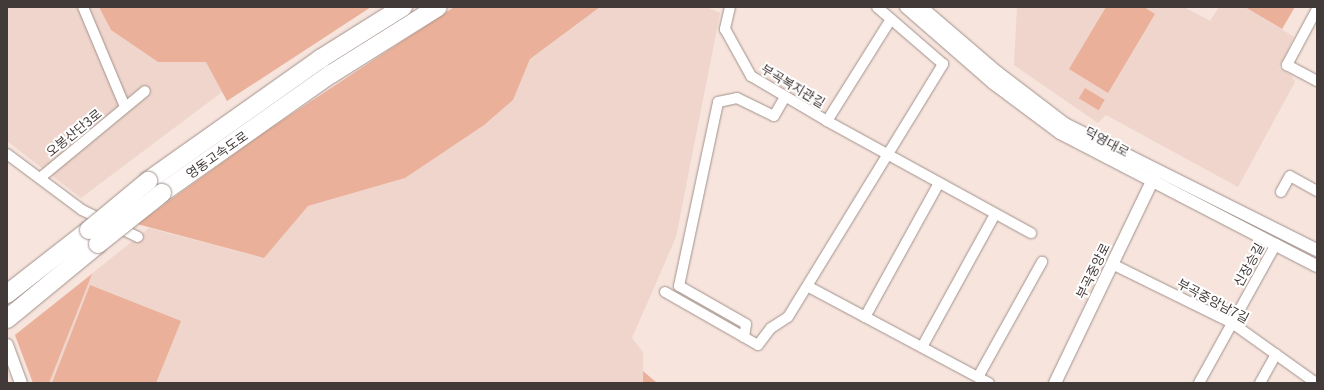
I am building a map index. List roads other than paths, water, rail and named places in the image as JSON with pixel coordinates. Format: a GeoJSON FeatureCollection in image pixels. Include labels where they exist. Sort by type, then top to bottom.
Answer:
{"type":"FeatureCollection","features":[{"type":"Feature","properties":{"kind":"highway","name":"영동고속도로"},"geometry":{"type":"LineString","coordinates":[[7,319],[46,286],[148,181],[320,59],[403,7]]}},
{"type":"Feature","properties":{"kind":"highway","name":"영동고속도로"},"geometry":{"type":"LineString","coordinates":[[7,294],[40,266],[94,236],[162,193],[332,74],[438,7]]}},
{"type":"Feature","properties":{"kind":"street"},"geometry":{"type":"LineString","coordinates":[[83,7],[126,107]]}},
{"type":"Feature","properties":{"kind":"street","name":"부곡복지관길"},"geometry":{"type":"LineString","coordinates":[[730,7],[725,29],[751,76],[785,97],[888,155],[1031,232]]}},
{"type":"Feature","properties":{"kind":"street"},"geometry":{"type":"LineString","coordinates":[[665,292],[758,345],[771,328],[788,317],[809,287],[943,64],[878,7]]}},
{"type":"Feature","properties":{"kind":"street","name":"덕영대로"},"geometry":{"type":"LineString","coordinates":[[906,7],[993,83],[1060,133],[1155,176],[1264,222],[1317,250]]}},
{"type":"Feature","properties":{"kind":"street","name":"덕영대로"},"geometry":{"type":"LineString","coordinates":[[921,7],[998,73],[1065,124],[1317,266]]}},
{"type":"Feature","properties":{"kind":"street"},"geometry":{"type":"LineString","coordinates":[[1317,9],[1287,66],[1317,81]]}},
{"type":"Feature","properties":{"kind":"street"},"geometry":{"type":"LineString","coordinates":[[827,121],[891,19]]}},
{"type":"Feature","properties":{"kind":"street","name":"오봉산단3로"},"geometry":{"type":"LineString","coordinates":[[40,178],[145,91]]}},
{"type":"Feature","properties":{"kind":"street"},"geometry":{"type":"LineString","coordinates":[[744,337],[746,324],[679,286],[718,102],[737,98],[774,116],[785,97]]}},
{"type":"Feature","properties":{"kind":"street"},"geometry":{"type":"LineString","coordinates":[[7,154],[82,210],[138,237]]}},
{"type":"Feature","properties":{"kind":"street","name":"부곡중앙로"},"geometry":{"type":"LineString","coordinates":[[1055,383],[1155,176]]}},
{"type":"Feature","properties":{"kind":"street"},"geometry":{"type":"LineString","coordinates":[[1281,192],[1290,176],[1316,188]]}},
{"type":"Feature","properties":{"kind":"street"},"geometry":{"type":"LineString","coordinates":[[865,317],[939,183]]}},
{"type":"Feature","properties":{"kind":"street"},"geometry":{"type":"LineString","coordinates":[[922,347],[996,214]]}},
{"type":"Feature","properties":{"kind":"street","name":"신장승길"},"geometry":{"type":"LineString","coordinates":[[1199,383],[1276,244]]}},
{"type":"Feature","properties":{"kind":"street"},"geometry":{"type":"LineString","coordinates":[[978,377],[1042,262]]}},
{"type":"Feature","properties":{"kind":"street","name":"부곡중앙남7길"},"geometry":{"type":"LineString","coordinates":[[1112,264],[1232,323],[1316,383]]}},
{"type":"Feature","properties":{"kind":"street"},"geometry":{"type":"LineString","coordinates":[[809,287],[989,383]]}},
{"type":"Feature","properties":{"kind":"street"},"geometry":{"type":"LineString","coordinates":[[7,344],[21,383]]}},
{"type":"Feature","properties":{"kind":"street"},"geometry":{"type":"LineString","coordinates":[[1260,383],[1276,354]]}}]}
